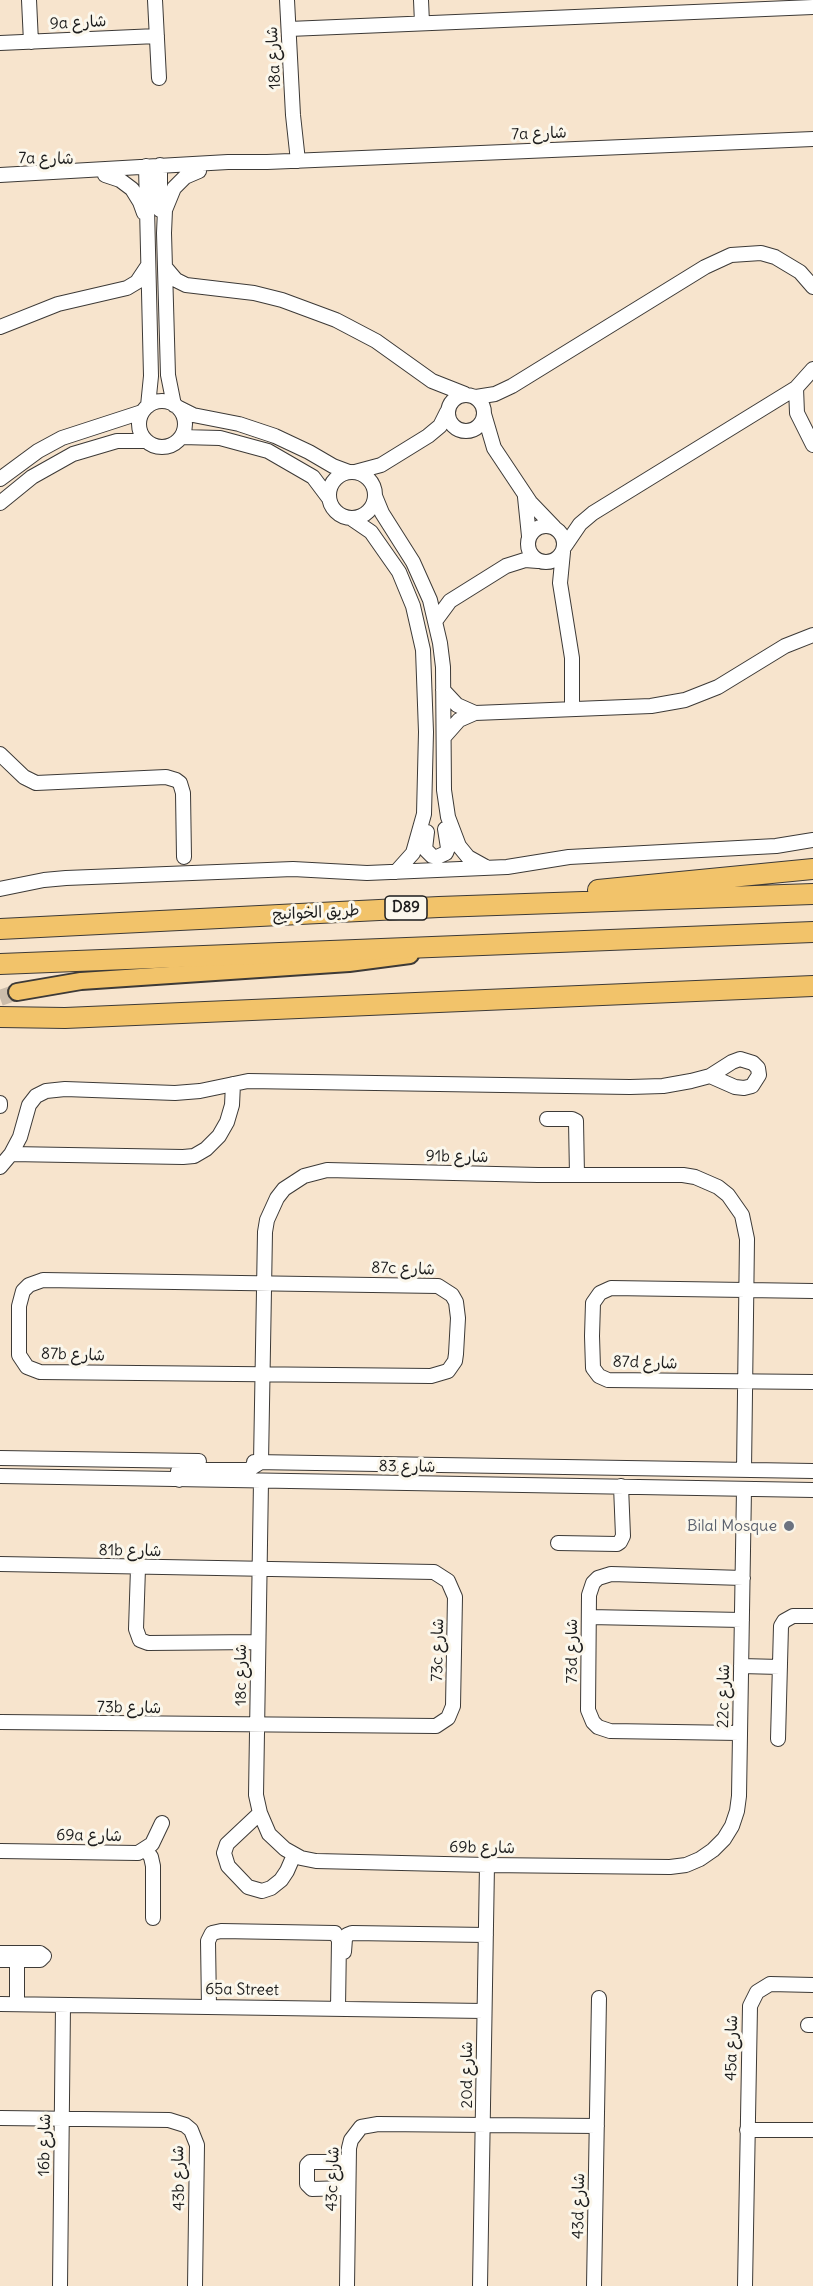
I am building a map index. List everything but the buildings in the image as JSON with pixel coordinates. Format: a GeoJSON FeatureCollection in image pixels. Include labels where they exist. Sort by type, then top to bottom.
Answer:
{"type":"FeatureCollection","features":[{"type":"Feature","properties":{"kind":"highway"},"geometry":{"type":"LineString","coordinates":[[439,907],[807,868]]}},
{"type":"Feature","properties":{"kind":"highway","name":"طريق الخوانيج"},"geometry":{"type":"LineString","coordinates":[[0,929],[439,907],[813,894]]}},
{"type":"Feature","properties":{"kind":"highway"},"geometry":{"type":"LineString","coordinates":[[0,964],[813,932]]}},
{"type":"Feature","properties":{"kind":"highway"},"geometry":{"type":"LineString","coordinates":[[0,1017],[65,1018],[807,986]]}},
{"type":"Feature","properties":{"kind":"main road"},"geometry":{"type":"LineString","coordinates":[[0,920],[83,924]]}},
{"type":"Feature","properties":{"kind":"main road"},"geometry":{"type":"LineString","coordinates":[[17,992],[81,981],[371,961],[439,948]]}},
{"type":"Feature","properties":{"kind":"street"},"geometry":{"type":"LineString","coordinates":[[29,0],[31,42]]}},
{"type":"Feature","properties":{"kind":"street"},"geometry":{"type":"LineString","coordinates":[[155,0],[159,78]]}},
{"type":"Feature","properties":{"kind":"street","name":"18a شارع"},"geometry":{"type":"LineString","coordinates":[[287,0],[294,161]]}},
{"type":"Feature","properties":{"kind":"street"},"geometry":{"type":"LineString","coordinates":[[421,0],[422,23]]}},
{"type":"Feature","properties":{"kind":"street"},"geometry":{"type":"LineString","coordinates":[[289,28],[750,5],[813,7]]}},
{"type":"Feature","properties":{"kind":"street","name":"9a شارع"},"geometry":{"type":"LineString","coordinates":[[0,43],[157,36]]}},
{"type":"Feature","properties":{"kind":"street","name":"7a شارع"},"geometry":{"type":"LineString","coordinates":[[2,175],[813,138]]}},
{"type":"Feature","properties":{"kind":"street","name":"7a شارع"},"geometry":{"type":"LineString","coordinates":[[2,175],[105,175],[153,169],[200,171],[267,162]]}},
{"type":"Feature","properties":{"kind":"street"},"geometry":{"type":"LineString","coordinates":[[153,169],[147,231],[151,384],[139,427],[146,441],[151,445],[164,447],[177,442],[182,437],[185,425],[185,419],[177,407],[169,383],[165,210],[170,195],[185,177],[200,171]]}},
{"type":"Feature","properties":{"kind":"street"},"geometry":{"type":"LineString","coordinates":[[153,169],[164,233]]}},
{"type":"Feature","properties":{"kind":"street"},"geometry":{"type":"LineString","coordinates":[[105,175],[120,180],[136,195],[143,210],[147,231]]}},
{"type":"Feature","properties":{"kind":"street"},"geometry":{"type":"LineString","coordinates":[[328,497],[333,480],[352,472],[381,465],[428,436],[440,426],[454,399],[495,394],[512,386],[705,267],[731,255],[761,253],[775,257],[800,272],[813,287]]}},
{"type":"Feature","properties":{"kind":"street"},"geometry":{"type":"LineString","coordinates":[[0,327],[58,304],[121,290],[137,282],[147,267]]}},
{"type":"Feature","properties":{"kind":"street"},"geometry":{"type":"LineString","coordinates":[[165,267],[176,280],[191,286],[254,293],[309,309],[376,341],[432,381],[481,402],[494,448]]}},
{"type":"Feature","properties":{"kind":"street"},"geometry":{"type":"LineString","coordinates":[[166,310],[175,294],[191,286]]}},
{"type":"Feature","properties":{"kind":"street"},"geometry":{"type":"LineString","coordinates":[[121,290],[138,296],[149,310]]}},
{"type":"Feature","properties":{"kind":"street"},"geometry":{"type":"LineString","coordinates":[[436,620],[450,601],[506,566],[525,560],[553,561],[580,525],[593,513],[796,388],[813,369]]}},
{"type":"Feature","properties":{"kind":"street"},"geometry":{"type":"LineString","coordinates":[[432,381],[441,394],[451,424],[483,439],[494,448],[540,515],[562,535],[564,549],[560,577],[572,658],[572,709]]}},
{"type":"Feature","properties":{"kind":"street"},"geometry":{"type":"LineString","coordinates":[[796,388],[795,401],[800,420],[813,445]]}},
{"type":"Feature","properties":{"kind":"street"},"geometry":{"type":"LineString","coordinates":[[0,478],[30,456],[62,438],[145,409],[161,401],[193,416],[238,424],[275,436],[333,466],[370,480],[382,513],[413,562],[436,620],[442,655],[444,817],[448,848],[446,853],[437,858],[425,849],[428,817],[425,671],[422,640],[408,591],[388,555],[371,532],[334,510],[328,497],[313,477],[268,451],[220,438],[182,437]]}},
{"type":"Feature","properties":{"kind":"street"},"geometry":{"type":"LineString","coordinates":[[769,405],[789,411],[800,420]]}},
{"type":"Feature","properties":{"kind":"street"},"geometry":{"type":"LineString","coordinates":[[462,431],[468,431],[479,425],[484,414]]}},
{"type":"Feature","properties":{"kind":"street"},"geometry":{"type":"LineString","coordinates":[[0,503],[32,477],[73,454],[117,441],[146,441]]}},
{"type":"Feature","properties":{"kind":"street"},"geometry":{"type":"LineString","coordinates":[[524,492],[529,536],[528,548],[533,558],[550,572],[561,590]]}},
{"type":"Feature","properties":{"kind":"street"},"geometry":{"type":"LineString","coordinates":[[352,519],[370,509],[375,496]]}},
{"type":"Feature","properties":{"kind":"street"},"geometry":{"type":"LineString","coordinates":[[529,536],[537,528],[554,527]]}},
{"type":"Feature","properties":{"kind":"street"},"geometry":{"type":"LineString","coordinates":[[444,737],[459,720],[475,713],[651,706],[685,700],[718,687],[785,646],[806,640],[813,635]]}},
{"type":"Feature","properties":{"kind":"street"},"geometry":{"type":"LineString","coordinates":[[443,690],[457,705],[475,713]]}},
{"type":"Feature","properties":{"kind":"street"},"geometry":{"type":"LineString","coordinates":[[0,754],[24,777],[36,783],[166,777],[176,780],[183,793],[184,857]]}},
{"type":"Feature","properties":{"kind":"street"},"geometry":{"type":"LineString","coordinates":[[396,872],[410,859],[416,847],[423,822],[426,797]]}},
{"type":"Feature","properties":{"kind":"street"},"geometry":{"type":"LineString","coordinates":[[444,797],[451,827],[459,846],[474,862],[488,868]]}},
{"type":"Feature","properties":{"kind":"street"},"geometry":{"type":"LineString","coordinates":[[0,889],[66,878],[300,869],[367,873],[488,868],[520,866],[569,857],[776,846],[813,840]]}},
{"type":"Feature","properties":{"kind":"street"},"geometry":{"type":"LineString","coordinates":[[0,1167],[11,1154],[20,1137],[29,1105],[36,1096],[46,1091],[65,1089],[175,1093],[200,1091],[248,1081],[630,1088],[663,1086],[710,1076]]}},
{"type":"Feature","properties":{"kind":"street"},"geometry":{"type":"LineString","coordinates":[[11,1154],[183,1158],[194,1156],[206,1149],[219,1136],[227,1122],[232,1105],[233,1084]]}},
{"type":"Feature","properties":{"kind":"street"},"geometry":{"type":"LineString","coordinates":[[547,1119],[576,1121],[577,1175]]}},
{"type":"Feature","properties":{"kind":"street","name":"91b شارع"},"geometry":{"type":"LineString","coordinates":[[264,1284],[265,1232],[271,1209],[277,1198],[294,1182],[315,1172],[327,1170],[695,1177],[718,1187],[736,1204],[742,1215],[746,1233],[747,1290]]}},
{"type":"Feature","properties":{"kind":"street","name":"87b شارع"},"geometry":{"type":"LineString","coordinates":[[262,1375],[33,1370],[27,1367],[19,1355],[19,1306],[23,1291],[29,1285],[43,1280],[264,1284]]}},
{"type":"Feature","properties":{"kind":"street"},"geometry":{"type":"LineString","coordinates":[[179,1479],[177,1475],[183,1470],[248,1470],[261,1462],[264,1284]]}},
{"type":"Feature","properties":{"kind":"street","name":"87c شارع"},"geometry":{"type":"LineString","coordinates":[[262,1375],[437,1376],[448,1371],[455,1361],[458,1332],[456,1302],[446,1289],[438,1286],[264,1284]]}},
{"type":"Feature","properties":{"kind":"street","name":"87d شارع"},"geometry":{"type":"LineString","coordinates":[[745,1382],[603,1378],[592,1364],[592,1309],[596,1298],[610,1288],[747,1290]]}},
{"type":"Feature","properties":{"kind":"street"},"geometry":{"type":"LineString","coordinates":[[744,1470],[747,1290],[813,1291]]}},
{"type":"Feature","properties":{"kind":"street"},"geometry":{"type":"LineString","coordinates":[[745,1382],[813,1382]]}},
{"type":"Feature","properties":{"kind":"street","name":"شارع 83"},"geometry":{"type":"LineString","coordinates":[[0,1458],[813,1471]]}},
{"type":"Feature","properties":{"kind":"street","name":"شارع 83"},"geometry":{"type":"LineString","coordinates":[[0,1476],[813,1490]]}},
{"type":"Feature","properties":{"kind":"street","name":"18c شارع"},"geometry":{"type":"LineString","coordinates":[[261,1481],[256,1795],[260,1814],[269,1834],[294,1855]]}},
{"type":"Feature","properties":{"kind":"street"},"geometry":{"type":"LineString","coordinates":[[558,1543],[615,1544],[620,1542],[623,1536],[621,1486]]}},
{"type":"Feature","properties":{"kind":"street","name":"22c شارع"},"geometry":{"type":"LineString","coordinates":[[670,1867],[686,1865],[713,1850],[732,1826],[737,1811],[744,1489]]}},
{"type":"Feature","properties":{"kind":"street","name":"81b شارع"},"geometry":{"type":"LineString","coordinates":[[0,1564],[138,1568],[259,1568]]}},
{"type":"Feature","properties":{"kind":"street"},"geometry":{"type":"LineString","coordinates":[[138,1568],[136,1629],[140,1640],[148,1642],[258,1642]]}},
{"type":"Feature","properties":{"kind":"street","name":"73c شارع"},"geometry":{"type":"LineString","coordinates":[[257,1726],[436,1726],[448,1718],[453,1706],[455,1597],[453,1588],[442,1575],[434,1572],[259,1568]]}},
{"type":"Feature","properties":{"kind":"street","name":"73d شارع"},"geometry":{"type":"LineString","coordinates":[[739,1733],[610,1731],[598,1727],[588,1710],[589,1617],[590,1589],[593,1583],[604,1575],[743,1578]]}},
{"type":"Feature","properties":{"kind":"street"},"geometry":{"type":"LineString","coordinates":[[778,1739],[781,1631],[784,1621],[793,1616],[813,1616]]}},
{"type":"Feature","properties":{"kind":"street"},"geometry":{"type":"LineString","coordinates":[[589,1617],[742,1620]]}},
{"type":"Feature","properties":{"kind":"street"},"geometry":{"type":"LineString","coordinates":[[741,1666],[780,1667]]}},
{"type":"Feature","properties":{"kind":"street","name":"73b شارع"},"geometry":{"type":"LineString","coordinates":[[0,1722],[257,1726]]}},
{"type":"Feature","properties":{"kind":"street"},"geometry":{"type":"LineString","coordinates":[[260,1814],[227,1844],[225,1857],[228,1866],[248,1887],[266,1890],[284,1876],[294,1855]]}},
{"type":"Feature","properties":{"kind":"street","name":"69a شارع"},"geometry":{"type":"LineString","coordinates":[[0,1851],[134,1854],[146,1850],[152,1844],[162,1823]]}},
{"type":"Feature","properties":{"kind":"street"},"geometry":{"type":"LineString","coordinates":[[146,1850],[153,1866],[153,1918]]}},
{"type":"Feature","properties":{"kind":"street","name":"69b شارع"},"geometry":{"type":"LineString","coordinates":[[294,1855],[316,1861],[670,1867]]}},
{"type":"Feature","properties":{"kind":"street","name":"20d شارع"},"geometry":{"type":"LineString","coordinates":[[480,2286],[487,1865]]}},
{"type":"Feature","properties":{"kind":"street"},"geometry":{"type":"LineString","coordinates":[[209,2006],[208,1941],[212,1933],[221,1931],[335,1934],[339,1940],[341,2008]]}},
{"type":"Feature","properties":{"kind":"street"},"geometry":{"type":"LineString","coordinates":[[341,2008],[347,1935],[486,1935]]}},
{"type":"Feature","properties":{"kind":"street"},"geometry":{"type":"LineString","coordinates":[[0,1953],[40,1953],[44,1956],[40,1960],[0,1960]]}},
{"type":"Feature","properties":{"kind":"street"},"geometry":{"type":"LineString","coordinates":[[17,1960],[17,2004]]}},
{"type":"Feature","properties":{"kind":"street","name":"45a شارع"},"geometry":{"type":"LineString","coordinates":[[745,2286],[750,2006],[757,1992],[763,1987],[778,1984],[813,1984]]}},
{"type":"Feature","properties":{"kind":"street","name":"43d شارع"},"geometry":{"type":"LineString","coordinates":[[594,2286],[599,1998]]}},
{"type":"Feature","properties":{"kind":"street","name":"65a Street"},"geometry":{"type":"LineString","coordinates":[[0,2004],[484,2011]]}},
{"type":"Feature","properties":{"kind":"street","name":"16b شارع"},"geometry":{"type":"LineString","coordinates":[[60,2286],[63,2005]]}},
{"type":"Feature","properties":{"kind":"street","name":"43b شارع"},"geometry":{"type":"LineString","coordinates":[[0,2118],[170,2120],[177,2121],[191,2130],[197,2145],[195,2286]]}},
{"type":"Feature","properties":{"kind":"street","name":"43c شارع"},"geometry":{"type":"LineString","coordinates":[[346,2286],[348,2162],[351,2140],[362,2127],[369,2124],[483,2126]]}},
{"type":"Feature","properties":{"kind":"street"},"geometry":{"type":"LineString","coordinates":[[483,2126],[597,2126]]}},
{"type":"Feature","properties":{"kind":"street"},"geometry":{"type":"LineString","coordinates":[[747,2130],[813,2130]]}},
{"type":"Feature","properties":{"kind":"street"},"geometry":{"type":"LineString","coordinates":[[348,2162],[312,2161],[308,2163],[307,2168],[307,2184],[310,2188],[348,2188]]}},
{"type":"Feature","properties":{"kind":"tunnel"},"geometry":{"type":"LineString","coordinates":[[0,998],[17,992]]}},
{"type":"Feature","properties":{"kind":"place","name":"Bilal Mosque"},"geometry":{"type":"Point","coordinates":[789,1526]}}]}
